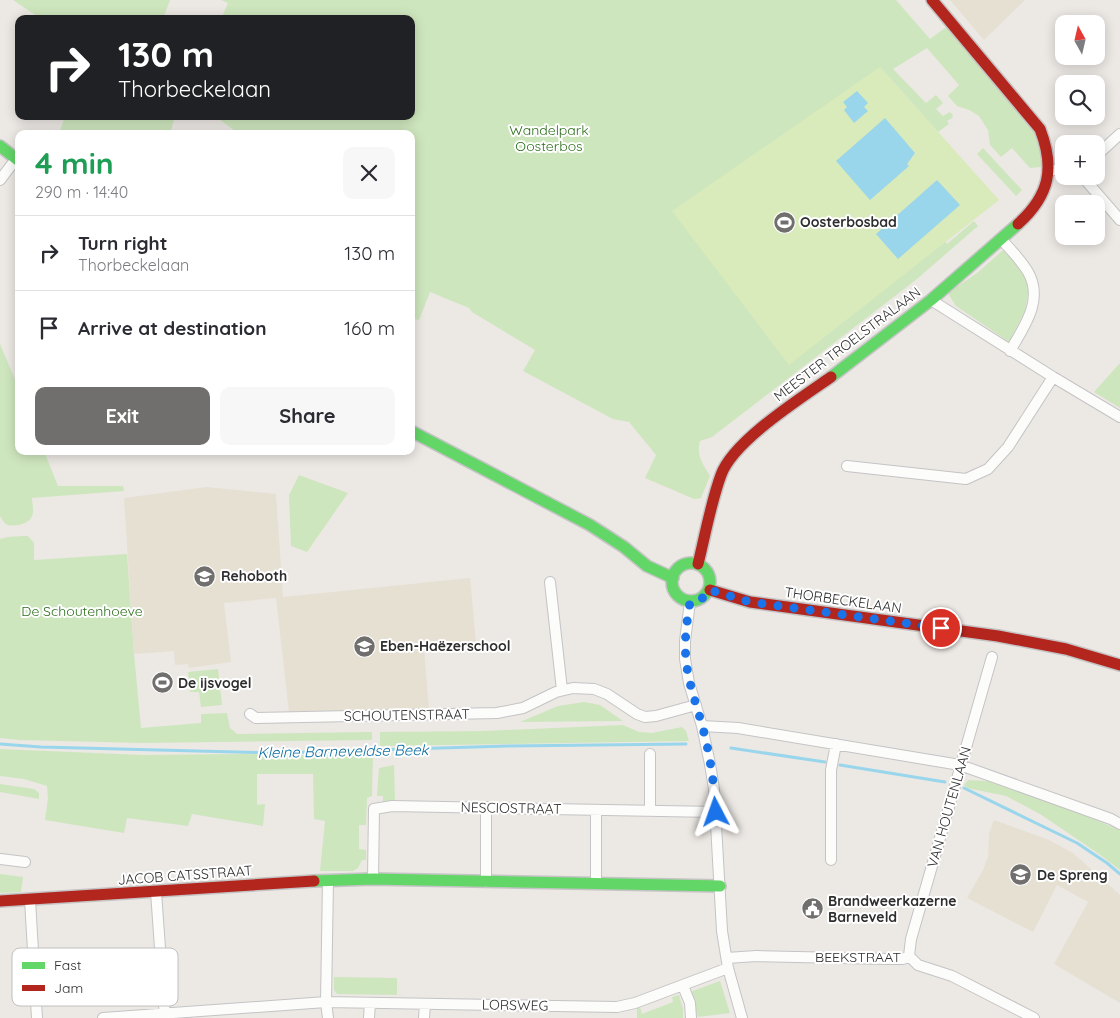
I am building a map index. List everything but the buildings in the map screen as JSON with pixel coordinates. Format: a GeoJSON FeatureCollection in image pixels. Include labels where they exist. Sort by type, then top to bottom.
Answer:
{"type":"FeatureCollection","features":[{"type":"Feature","properties":{"kind":"street"},"geometry":{"type":"LineString","coordinates":[[932,0],[1040,129],[1049,154],[1050,170],[1055,170]]}},
{"type":"Feature","properties":{"kind":"street"},"geometry":{"type":"LineString","coordinates":[[1105,148],[1120,134]]}},
{"type":"Feature","properties":{"kind":"street"},"geometry":{"type":"LineString","coordinates":[[0,146],[15,158]]}},
{"type":"Feature","properties":{"kind":"street"},"geometry":{"type":"LineString","coordinates":[[0,180],[15,162]]}},
{"type":"Feature","properties":{"kind":"street","name":"MEESTER TROELSTRALAAN"},"geometry":{"type":"LineString","coordinates":[[698,564],[721,474],[729,460],[758,430],[931,300],[1028,215],[1037,205],[1048,181],[1050,170]]}},
{"type":"Feature","properties":{"kind":"street"},"geometry":{"type":"LineString","coordinates":[[1090,185],[1120,220]]}},
{"type":"Feature","properties":{"kind":"street"},"geometry":{"type":"LineString","coordinates":[[1001,238],[1028,273],[1033,287],[1031,315],[1010,351]]}},
{"type":"Feature","properties":{"kind":"street"},"geometry":{"type":"LineString","coordinates":[[931,300],[1053,378],[1120,417]]}},
{"type":"Feature","properties":{"kind":"street"},"geometry":{"type":"LineString","coordinates":[[846,466],[966,479],[988,469],[1008,447],[1053,378]]}},
{"type":"Feature","properties":{"kind":"street"},"geometry":{"type":"LineString","coordinates":[[415,433],[590,525],[624,547],[647,566],[673,578]]}},
{"type":"Feature","properties":{"kind":"street"},"geometry":{"type":"LineString","coordinates":[[698,564],[709,574],[710,590],[698,601],[682,600],[672,586],[676,570],[682,565],[698,564]]}},
{"type":"Feature","properties":{"kind":"street"},"geometry":{"type":"LineString","coordinates":[[550,582],[562,690]]}},
{"type":"Feature","properties":{"kind":"street","name":"THORBECKELAAN"},"geometry":{"type":"LineString","coordinates":[[710,590],[750,602],[998,636],[1057,647],[1120,665]]}},
{"type":"Feature","properties":{"kind":"street"},"geometry":{"type":"LineString","coordinates":[[690,602],[685,641],[686,659],[689,683],[702,726],[710,764],[716,812],[721,916],[727,963],[742,1018]]}},
{"type":"Feature","properties":{"kind":"street","name":"VAN HOUTENLAAN"},"geometry":{"type":"LineString","coordinates":[[909,956],[911,939],[992,658]]}},
{"type":"Feature","properties":{"kind":"street","name":"SCHOUTENSTRAAT"},"geometry":{"type":"LineString","coordinates":[[250,714],[256,718],[497,713],[523,708],[562,690],[573,688],[594,689],[607,694],[637,714],[645,717],[656,716],[696,705]]}},
{"type":"Feature","properties":{"kind":"street"},"geometry":{"type":"LineString","coordinates":[[702,726],[738,728],[960,765],[1112,819],[1120,824]]}},
{"type":"Feature","properties":{"kind":"street"},"geometry":{"type":"LineString","coordinates":[[831,860],[831,770],[836,744]]}},
{"type":"Feature","properties":{"kind":"street"},"geometry":{"type":"LineString","coordinates":[[650,754],[650,811]]}},
{"type":"Feature","properties":{"kind":"street","name":"NESCIOSTRAAT"},"geometry":{"type":"LineString","coordinates":[[372,879],[374,810],[392,806],[716,812]]}},
{"type":"Feature","properties":{"kind":"street"},"geometry":{"type":"LineString","coordinates":[[486,808],[486,882]]}},
{"type":"Feature","properties":{"kind":"street"},"geometry":{"type":"LineString","coordinates":[[596,810],[596,884]]}},
{"type":"Feature","properties":{"kind":"street"},"geometry":{"type":"LineString","coordinates":[[0,859],[24,862]]}},
{"type":"Feature","properties":{"kind":"street","name":"JACOB CATSSTRAAT"},"geometry":{"type":"LineString","coordinates":[[0,901],[328,880],[372,879],[720,886]]}},
{"type":"Feature","properties":{"kind":"street"},"geometry":{"type":"LineString","coordinates":[[328,880],[326,1002],[328,1018]]}},
{"type":"Feature","properties":{"kind":"street"},"geometry":{"type":"LineString","coordinates":[[156,892],[160,948]]}},
{"type":"Feature","properties":{"kind":"street"},"geometry":{"type":"LineString","coordinates":[[30,900],[33,948]]}},
{"type":"Feature","properties":{"kind":"street","name":"BEEKSTRAAT"},"geometry":{"type":"LineString","coordinates":[[727,963],[756,956],[889,959],[903,959],[909,956],[918,964],[952,976],[1034,1018]]}},
{"type":"Feature","properties":{"kind":"street","name":"LORSWEG"},"geometry":{"type":"LineString","coordinates":[[103,1018],[165,1016],[326,1002],[617,1007],[635,1003],[683,986],[727,963]]}},
{"type":"Feature","properties":{"kind":"street"},"geometry":{"type":"LineString","coordinates":[[683,986],[690,1003],[690,1018]]}},
{"type":"Feature","properties":{"kind":"street"},"geometry":{"type":"LineString","coordinates":[[369,1018],[370,1003]]}},
{"type":"Feature","properties":{"kind":"street"},"geometry":{"type":"LineString","coordinates":[[424,1018],[425,1004]]}},
{"type":"Feature","properties":{"kind":"shaded area"},"geometry":{"type":"Polygon","coordinates":[[[950,0],[1025,0],[984,40],[950,0]]]}},
{"type":"Feature","properties":{"kind":"shaded area"},"geometry":{"type":"Polygon","coordinates":[[[207,487],[276,494],[283,597],[470,578],[476,643],[424,649],[429,709],[289,712],[276,598],[224,603],[231,662],[189,668],[188,664],[175,665],[174,651],[134,654],[124,498],[207,487]]]}},
{"type":"Feature","properties":{"kind":"shaded area"},"geometry":{"type":"Polygon","coordinates":[[[994,820],[1049,840],[1073,853],[1120,895],[1120,1003],[1054,964],[1088,902],[1057,885],[1033,932],[967,898],[988,857],[989,833],[994,820]]]}},
{"type":"Feature","properties":{"kind":"green space"},"geometry":{"type":"Polygon","coordinates":[[[13,0],[170,0],[164,15],[35,15],[13,0]]]}},
{"type":"Feature","properties":{"kind":"green space","name":"Wandelpark Oosterbos"},"geometry":{"type":"Polygon","coordinates":[[[221,0],[896,0],[930,39],[945,28],[949,28],[1035,130],[1041,155],[1041,167],[1030,168],[1012,148],[1001,157],[990,145],[988,130],[979,116],[957,106],[948,96],[959,85],[927,48],[893,69],[926,103],[936,95],[943,103],[936,109],[943,116],[950,112],[953,115],[947,121],[949,124],[938,132],[880,67],[941,237],[947,244],[974,221],[978,226],[917,279],[712,437],[700,441],[700,456],[710,476],[701,498],[694,499],[645,478],[656,455],[629,422],[613,419],[523,371],[535,350],[472,312],[469,308],[430,292],[419,320],[415,319],[415,130],[234,130],[220,120],[415,120],[415,15],[223,15],[228,3],[221,0]]]}},
{"type":"Feature","properties":{"kind":"green space","name":"Oosterbosbad"},"geometry":{"type":"Polygon","coordinates":[[[880,67],[999,200],[789,365],[672,211],[880,67]],[[885,119],[907,165],[915,153],[885,119]]]}},
{"type":"Feature","properties":{"kind":"green space"},"geometry":{"type":"Polygon","coordinates":[[[64,120],[174,120],[171,130],[60,130],[64,120]]]}},
{"type":"Feature","properties":{"kind":"green space"},"geometry":{"type":"Polygon","coordinates":[[[983,148],[1022,190],[1016,196],[977,154],[983,148]]]}},
{"type":"Feature","properties":{"kind":"green space"},"geometry":{"type":"Polygon","coordinates":[[[1005,250],[1009,252],[1026,279],[1028,292],[1025,311],[1009,342],[956,306],[949,295],[949,292],[977,273],[1005,250]]]}},
{"type":"Feature","properties":{"kind":"green space"},"geometry":{"type":"Polygon","coordinates":[[[0,344],[15,380],[15,455],[46,455],[58,486],[123,486],[124,491],[32,498],[32,516],[24,523],[14,526],[4,523],[0,516],[0,344]]]}},
{"type":"Feature","properties":{"kind":"green space"},"geometry":{"type":"Polygon","coordinates":[[[1120,363],[1120,408],[1094,392],[1120,363]]]}},
{"type":"Feature","properties":{"kind":"green space"},"geometry":{"type":"Polygon","coordinates":[[[299,475],[348,493],[307,552],[291,546],[289,495],[299,475]]]}},
{"type":"Feature","properties":{"kind":"green space","name":"De Schoutenhoeve"},"geometry":{"type":"Polygon","coordinates":[[[28,536],[34,543],[34,560],[127,554],[141,728],[201,723],[201,714],[227,713],[230,728],[237,734],[372,732],[372,740],[143,743],[0,738],[0,539],[28,536]]]}},
{"type":"Feature","properties":{"kind":"green space"},"geometry":{"type":"Polygon","coordinates":[[[218,669],[222,705],[201,707],[199,692],[190,692],[188,672],[218,669]]]}},
{"type":"Feature","properties":{"kind":"green space"},"geometry":{"type":"Polygon","coordinates":[[[584,702],[600,705],[623,721],[520,722],[558,706],[584,702]]]}},
{"type":"Feature","properties":{"kind":"green space"},"geometry":{"type":"Polygon","coordinates":[[[623,725],[639,732],[652,733],[682,727],[686,731],[689,741],[380,746],[380,732],[483,731],[623,725]]]}},
{"type":"Feature","properties":{"kind":"green space"},"geometry":{"type":"Polygon","coordinates":[[[0,749],[143,755],[373,756],[372,796],[367,798],[366,825],[359,825],[359,849],[366,850],[366,860],[362,860],[358,868],[353,871],[320,871],[325,821],[314,819],[313,774],[257,774],[257,805],[265,804],[263,826],[192,814],[188,826],[127,818],[124,833],[45,820],[48,798],[47,786],[24,779],[0,776],[0,749]]]}},
{"type":"Feature","properties":{"kind":"green space"},"geometry":{"type":"Polygon","coordinates":[[[394,765],[395,800],[383,804],[383,796],[377,796],[379,768],[394,765]]]}},
{"type":"Feature","properties":{"kind":"green space"},"geometry":{"type":"Polygon","coordinates":[[[968,780],[988,781],[1045,799],[1120,830],[1120,870],[1040,814],[1006,796],[967,788],[964,785],[968,780]]]}},
{"type":"Feature","properties":{"kind":"green space"},"geometry":{"type":"Polygon","coordinates":[[[0,784],[34,789],[39,793],[39,799],[0,792],[0,784]]]}},
{"type":"Feature","properties":{"kind":"green space"},"geometry":{"type":"Polygon","coordinates":[[[0,874],[23,877],[21,892],[0,893],[0,874]]]}},
{"type":"Feature","properties":{"kind":"green space"},"geometry":{"type":"Polygon","coordinates":[[[334,977],[397,978],[397,995],[337,994],[334,990],[334,977]]]}},
{"type":"Feature","properties":{"kind":"green space"},"geometry":{"type":"Polygon","coordinates":[[[720,981],[730,1013],[698,1017],[690,992],[720,981]]]}},
{"type":"Feature","properties":{"kind":"green space"},"geometry":{"type":"Polygon","coordinates":[[[679,995],[683,1009],[683,1018],[637,1018],[637,1008],[640,1007],[642,1014],[673,1002],[672,997],[679,995]]]}},
{"type":"Feature","properties":{"kind":"water"},"geometry":{"type":"Polygon","coordinates":[[[857,91],[868,103],[864,107],[868,111],[854,123],[844,110],[847,107],[843,102],[857,91]]]}},
{"type":"Feature","properties":{"kind":"water"},"geometry":{"type":"Polygon","coordinates":[[[885,118],[915,153],[907,164],[909,166],[870,200],[836,161],[885,118]]]}},
{"type":"Feature","properties":{"kind":"water"},"geometry":{"type":"Polygon","coordinates":[[[937,180],[960,205],[898,259],[876,234],[937,180]]]}},
{"type":"Feature","properties":{"kind":"waterway","name":"Kleine Barneveldse Beek"},"geometry":{"type":"LineString","coordinates":[[0,744],[41,747],[273,753],[508,746],[686,744]]}},
{"type":"Feature","properties":{"kind":"waterway","name":"Kleine Barneveldse Beek"},"geometry":{"type":"LineString","coordinates":[[731,748],[825,762]]}},
{"type":"Feature","properties":{"kind":"waterway","name":"Kleine Barneveldse Beek"},"geometry":{"type":"LineString","coordinates":[[840,765],[945,782]]}},
{"type":"Feature","properties":{"kind":"waterway","name":"Kleine Barneveldse Beek"},"geometry":{"type":"LineString","coordinates":[[964,788],[1077,843],[1120,874]]}},
{"type":"Feature","properties":{"kind":"traffic: fast"},"geometry":{"type":"LineString","coordinates":[[0,146],[15,158]]}},
{"type":"Feature","properties":{"kind":"traffic: fast"},"geometry":{"type":"LineString","coordinates":[[831,377],[931,300],[1018,224]]}},
{"type":"Feature","properties":{"kind":"traffic: fast"},"geometry":{"type":"LineString","coordinates":[[415,433],[590,525],[624,547],[647,566],[673,578]]}},
{"type":"Feature","properties":{"kind":"traffic: fast"},"geometry":{"type":"LineString","coordinates":[[691,563],[705,568],[710,582],[705,596],[691,601],[677,596],[672,582],[677,568],[691,563]]}},
{"type":"Feature","properties":{"kind":"traffic: fast"},"geometry":{"type":"LineString","coordinates":[[314,881],[373,879],[720,886]]}},
{"type":"Feature","properties":{"kind":"traffic: jam"},"geometry":{"type":"LineString","coordinates":[[932,0],[1040,129],[1047,156],[1047,180],[1037,202],[1018,224]]}},
{"type":"Feature","properties":{"kind":"traffic: jam"},"geometry":{"type":"LineString","coordinates":[[698,564],[714,496],[721,475],[728,462],[739,448],[769,421],[831,377]]}},
{"type":"Feature","properties":{"kind":"traffic: jam"},"geometry":{"type":"LineString","coordinates":[[710,590],[750,602],[998,636],[1066,649],[1120,665]]}},
{"type":"Feature","properties":{"kind":"traffic: jam"},"geometry":{"type":"LineString","coordinates":[[0,901],[314,881]]}},
{"type":"Feature","properties":{"kind":"place","name":"Oosterbosbad"},"geometry":{"type":"Point","coordinates":[784,222]}},
{"type":"Feature","properties":{"kind":"place","name":"Rehoboth"},"geometry":{"type":"Point","coordinates":[205,576]}},
{"type":"Feature","properties":{"kind":"place","name":"Eben-Haëzerschool"},"geometry":{"type":"Point","coordinates":[364,646]}},
{"type":"Feature","properties":{"kind":"place","name":"De ijsvogel"},"geometry":{"type":"Point","coordinates":[162,683]}},
{"type":"Feature","properties":{"kind":"place","name":"De Spreng"},"geometry":{"type":"Point","coordinates":[1021,875]}},
{"type":"Feature","properties":{"kind":"place","name":"Brandweerkazerne Barneveld"},"geometry":{"type":"Point","coordinates":[812,909]}},
{"type":"Feature","properties":{"kind":"route"},"geometry":{"type":"LineString","coordinates":[[716,812],[710,764],[702,726],[689,683],[686,659],[685,641],[690,602],[698,601],[710,590],[750,602],[941,628]]}}]}
